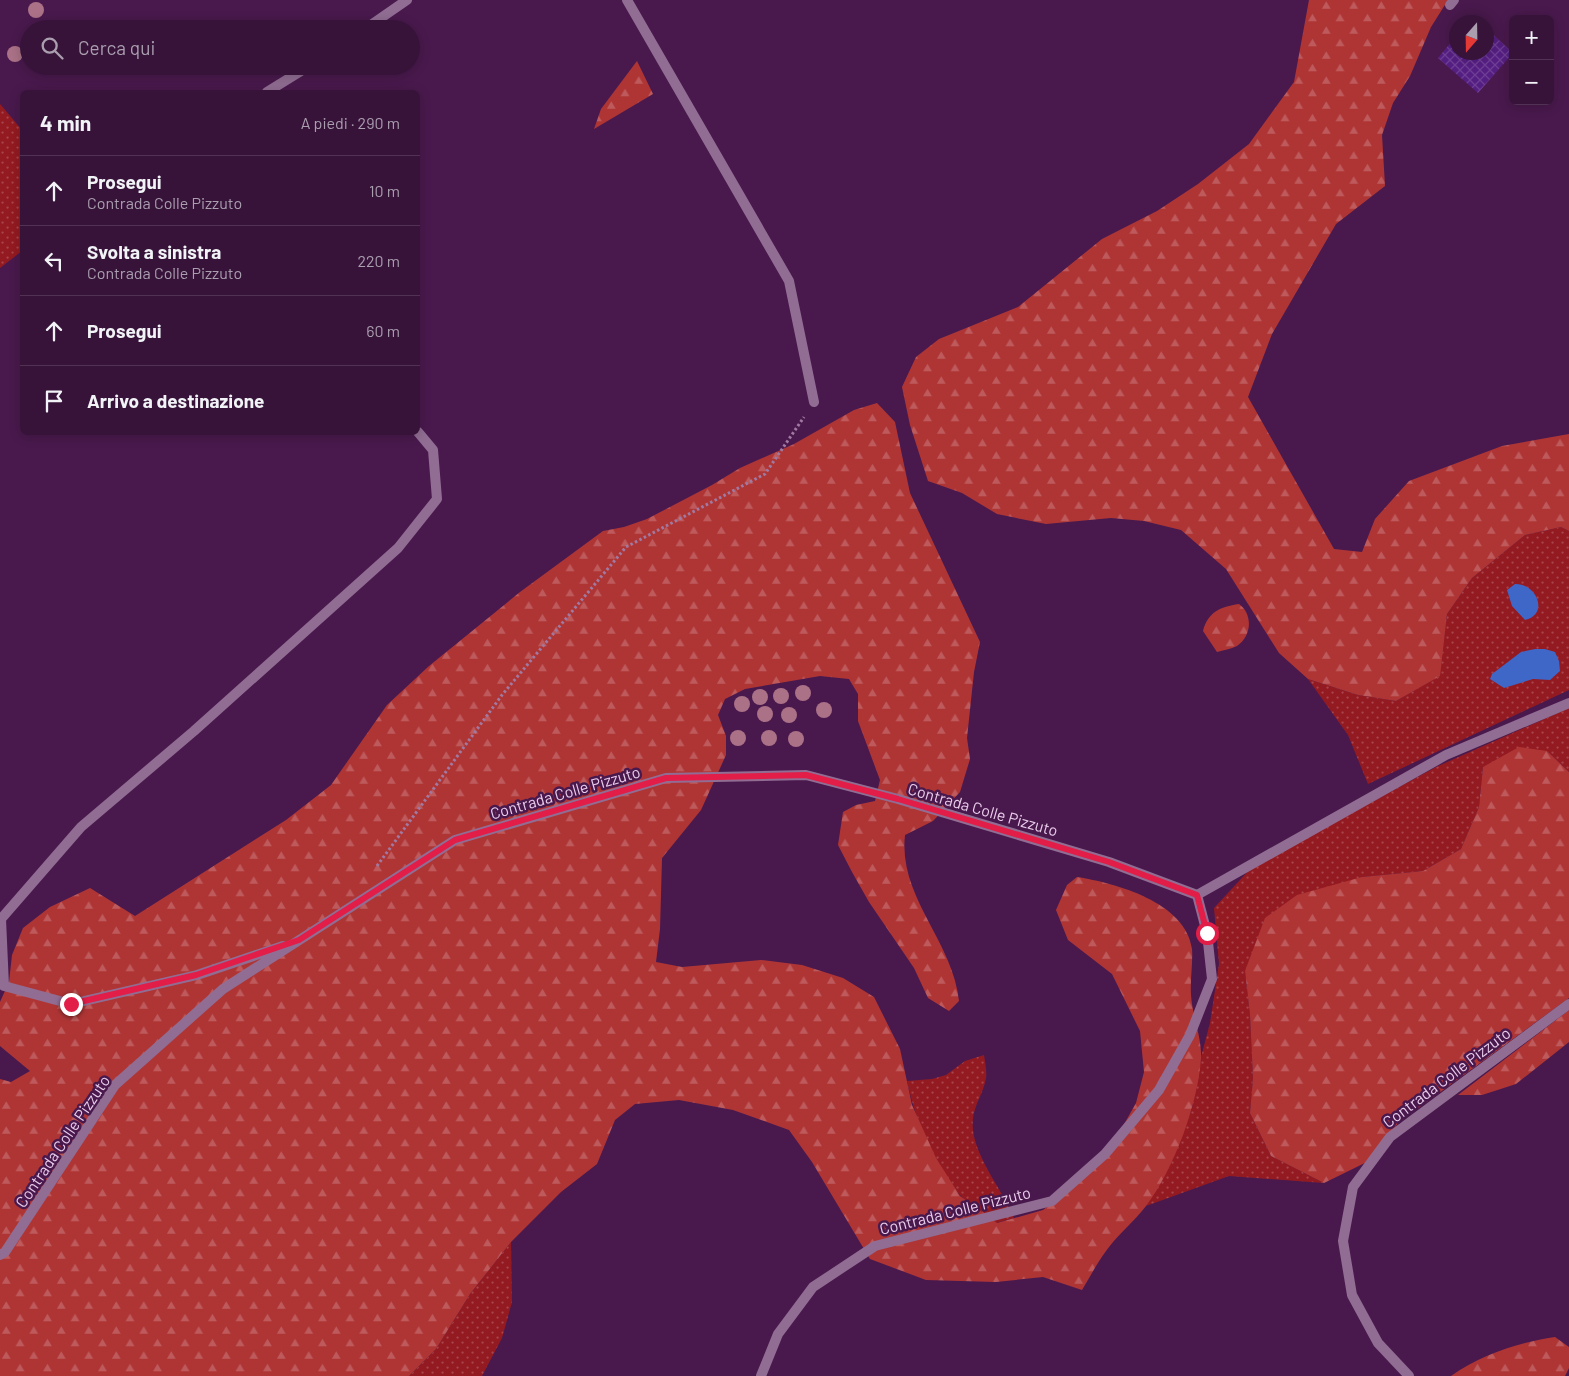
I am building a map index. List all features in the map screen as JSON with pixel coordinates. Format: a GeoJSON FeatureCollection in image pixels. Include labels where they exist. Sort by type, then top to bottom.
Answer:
{"type":"FeatureCollection","features":[{"type":"Feature","properties":{"kind":"street"},"geometry":{"type":"LineString","coordinates":[[378,20],[407,0]]}},
{"type":"Feature","properties":{"kind":"street"},"geometry":{"type":"LineString","coordinates":[[627,0],[789,281],[814,402]]}},
{"type":"Feature","properties":{"kind":"street"},"geometry":{"type":"LineString","coordinates":[[270,90],[294,75]]}},
{"type":"Feature","properties":{"kind":"street"},"geometry":{"type":"LineString","coordinates":[[299,940],[196,975],[71,1004],[4,986],[1,919],[82,827],[194,731],[398,548],[437,499],[433,450],[420,434]]}},
{"type":"Feature","properties":{"kind":"street"},"geometry":{"type":"LineString","coordinates":[[1197,895],[1446,755],[1569,703]]}},
{"type":"Feature","properties":{"kind":"street","name":"Contrada Colle Pizzuto"},"geometry":{"type":"LineString","coordinates":[[0,1255],[5,1252],[115,1085],[223,989],[455,840],[666,778],[806,775],[898,799],[1109,862],[1197,895],[1207,933],[1212,979],[1190,1035],[1159,1090],[1105,1154],[1052,1201],[875,1246],[813,1287],[778,1334],[761,1376]]}},
{"type":"Feature","properties":{"kind":"street","name":"Contrada Colle Pizzuto"},"geometry":{"type":"LineString","coordinates":[[1409,1376],[1378,1343],[1352,1295],[1343,1241],[1353,1187],[1390,1137],[1569,1004]]}},
{"type":"Feature","properties":{"kind":"path"},"geometry":{"type":"LineString","coordinates":[[372,872],[502,694],[626,547],[765,474],[814,402]]}},
{"type":"Feature","properties":{"kind":"shaded area"},"geometry":{"type":"Polygon","coordinates":[[[0,104],[20,128],[20,253],[0,268],[0,104]]]}},
{"type":"Feature","properties":{"kind":"shaded area"},"geometry":{"type":"Polygon","coordinates":[[[1561,527],[1569,531],[1569,690],[1368,784],[1348,735],[1308,679],[1358,695],[1396,701],[1439,676],[1447,614],[1472,578],[1525,535],[1561,527]]]}},
{"type":"Feature","properties":{"kind":"shaded area"},"geometry":{"type":"Polygon","coordinates":[[[1569,708],[1569,772],[1547,751],[1483,767],[1479,807],[1461,849],[1423,871],[1362,877],[1245,971],[1250,1015],[1253,1078],[1250,1113],[1271,1156],[1324,1183],[1229,1176],[1146,1206],[1173,1158],[1192,1108],[1201,1057],[1210,1023],[1219,964],[1214,908],[1252,867],[1436,767],[1569,708]]]}},
{"type":"Feature","properties":{"kind":"shaded area"},"geometry":{"type":"Polygon","coordinates":[[[984,1055],[986,1078],[974,1114],[973,1131],[981,1156],[1014,1218],[996,1223],[972,1207],[942,1170],[920,1126],[907,1081],[932,1079],[946,1075],[965,1061],[984,1055]]]}},
{"type":"Feature","properties":{"kind":"shaded area"},"geometry":{"type":"Polygon","coordinates":[[[511,1242],[512,1302],[502,1338],[482,1376],[409,1376],[436,1349],[470,1294],[511,1242]]]}},
{"type":"Feature","properties":{"kind":"green space"},"geometry":{"type":"Polygon","coordinates":[[[1309,0],[1448,0],[1431,27],[1410,76],[1393,103],[1382,135],[1385,186],[1336,224],[1272,334],[1248,397],[1334,549],[1362,552],[1375,519],[1409,481],[1502,446],[1569,434],[1569,531],[1561,527],[1525,535],[1472,578],[1447,614],[1440,676],[1396,701],[1358,695],[1308,679],[1279,653],[1226,569],[1181,530],[1144,521],[1111,518],[1046,524],[997,514],[962,493],[928,481],[910,425],[902,387],[916,357],[939,339],[1018,307],[1102,239],[1157,211],[1198,184],[1249,144],[1294,82],[1309,0]]]}},
{"type":"Feature","properties":{"kind":"green space"},"geometry":{"type":"Polygon","coordinates":[[[637,61],[653,94],[594,129],[601,109],[637,61]]]}},
{"type":"Feature","properties":{"kind":"green space"},"geometry":{"type":"Polygon","coordinates":[[[877,403],[895,422],[910,493],[980,642],[974,672],[967,738],[970,759],[960,792],[933,821],[905,835],[905,857],[910,879],[917,899],[947,958],[955,979],[959,1001],[949,1011],[928,998],[914,968],[869,902],[838,845],[843,812],[856,805],[875,801],[880,780],[858,721],[858,694],[849,679],[820,676],[745,689],[725,699],[718,715],[726,736],[726,755],[701,810],[662,858],[660,929],[656,962],[682,967],[761,960],[802,965],[843,978],[874,997],[900,1049],[912,1105],[936,1158],[960,1196],[997,1223],[1043,1210],[1104,1160],[1136,1103],[1144,1072],[1140,1031],[1112,974],[1068,940],[1056,910],[1067,885],[1077,877],[1093,880],[1129,890],[1163,907],[1177,919],[1187,933],[1192,949],[1191,995],[1201,1050],[1195,1095],[1183,1135],[1166,1174],[1146,1206],[1110,1245],[1082,1290],[1043,1277],[996,1282],[926,1280],[870,1259],[812,1162],[789,1130],[733,1110],[679,1100],[635,1104],[615,1120],[597,1164],[561,1192],[511,1242],[470,1294],[436,1349],[409,1376],[0,1376],[0,1079],[11,1082],[30,1071],[0,1046],[0,1002],[9,982],[12,955],[23,928],[50,907],[90,888],[135,916],[286,820],[331,785],[387,705],[429,666],[520,592],[603,531],[624,527],[647,519],[740,468],[794,444],[854,410],[877,403]]]}},
{"type":"Feature","properties":{"kind":"green space"},"geometry":{"type":"Polygon","coordinates":[[[1239,604],[1247,613],[1249,625],[1246,637],[1237,646],[1217,652],[1203,631],[1205,625],[1208,619],[1216,612],[1239,604]]]}},
{"type":"Feature","properties":{"kind":"green space"},"geometry":{"type":"Polygon","coordinates":[[[1519,747],[1547,751],[1569,772],[1569,998],[1398,1123],[1375,1158],[1324,1183],[1271,1156],[1250,1113],[1253,1078],[1250,1015],[1245,971],[1265,918],[1297,895],[1362,877],[1423,871],[1461,849],[1479,807],[1483,767],[1519,747]]]}},
{"type":"Feature","properties":{"kind":"green space"},"geometry":{"type":"Polygon","coordinates":[[[1569,1010],[1569,1042],[1516,1084],[1482,1095],[1458,1095],[1569,1010]]]}},
{"type":"Feature","properties":{"kind":"green space"},"geometry":{"type":"Polygon","coordinates":[[[1555,1337],[1569,1347],[1569,1368],[1565,1376],[1451,1376],[1475,1361],[1501,1350],[1555,1337]]]}},
{"type":"Feature","properties":{"kind":"water"},"geometry":{"type":"Polygon","coordinates":[[[1515,584],[1529,588],[1534,593],[1538,606],[1537,612],[1533,617],[1525,620],[1512,606],[1507,590],[1515,584]]]}},
{"type":"Feature","properties":{"kind":"water"},"geometry":{"type":"Polygon","coordinates":[[[1535,649],[1555,652],[1559,661],[1560,671],[1550,680],[1533,679],[1504,688],[1490,679],[1492,674],[1521,652],[1535,649]]]}},
{"type":"Feature","properties":{"kind":"building"},"geometry":{"type":"Polygon","coordinates":[[[1494,35],[1509,49],[1509,58],[1478,93],[1438,58],[1449,45],[1449,60],[1494,60],[1494,35]]]}},
{"type":"Feature","properties":{"kind":"route"},"geometry":{"type":"LineString","coordinates":[[71,1004],[196,975],[299,940],[455,840],[666,778],[806,775],[898,799],[1109,862],[1197,895],[1207,933]]}}]}
